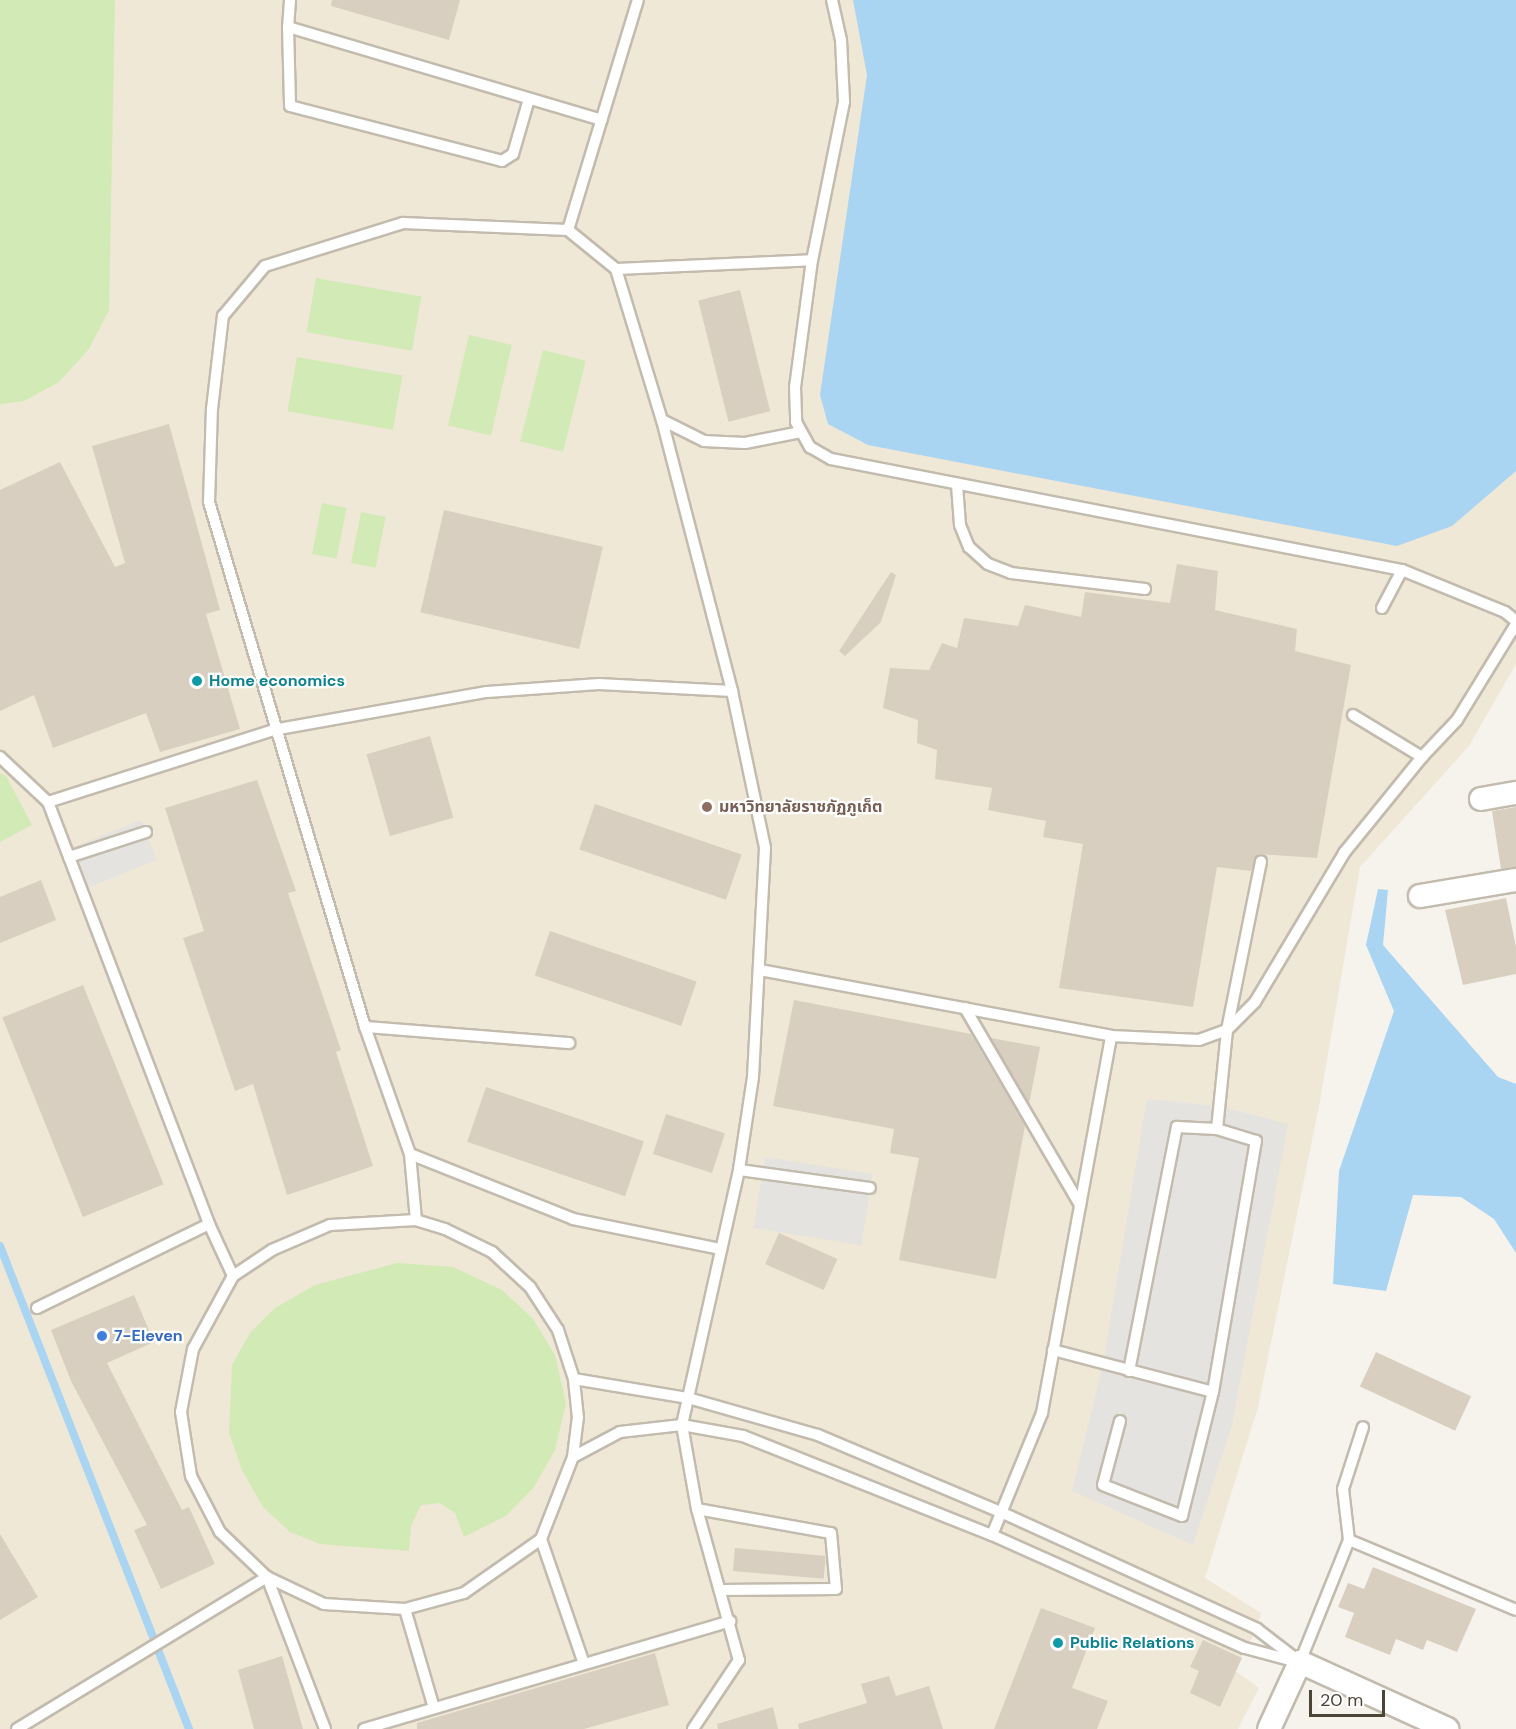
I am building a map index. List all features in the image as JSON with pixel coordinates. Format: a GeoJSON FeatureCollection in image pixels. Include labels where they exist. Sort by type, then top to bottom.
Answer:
{"type":"FeatureCollection","features":[{"type":"Feature","properties":{"kind":"street"},"geometry":{"type":"LineString","coordinates":[[1481,799],[1516,793]]}},
{"type":"Feature","properties":{"kind":"street"},"geometry":{"type":"LineString","coordinates":[[1420,896],[1515,884]]}},
{"type":"Feature","properties":{"kind":"street"},"geometry":{"type":"LineString","coordinates":[[1269,1729],[1300,1662],[1448,1729]]}},
{"type":"Feature","properties":{"kind":"lane"},"geometry":{"type":"LineString","coordinates":[[290,0],[288,27],[290,106],[502,161],[513,154],[529,99]]}},
{"type":"Feature","properties":{"kind":"lane"},"geometry":{"type":"LineString","coordinates":[[568,230],[638,0]]}},
{"type":"Feature","properties":{"kind":"lane"},"geometry":{"type":"LineString","coordinates":[[760,970],[1111,1036],[1199,1040],[1227,1030],[1255,1002],[1344,853],[1422,757],[1457,720],[1516,622],[1505,612],[1402,570],[1312,549],[957,485],[831,459],[810,447],[796,422],[795,387],[812,260],[844,102],[841,40],[832,0]]}},
{"type":"Feature","properties":{"kind":"lane"},"geometry":{"type":"LineString","coordinates":[[288,27],[601,120]]}},
{"type":"Feature","properties":{"kind":"lane"},"geometry":{"type":"LineString","coordinates":[[416,1220],[410,1154],[365,1027],[273,730],[209,502],[212,409],[222,316],[265,266],[403,223],[568,230],[616,269],[662,420],[732,691],[765,848],[753,1077],[739,1170],[682,1425],[697,1509],[739,1660],[693,1729]]}},
{"type":"Feature","properties":{"kind":"lane"},"geometry":{"type":"LineString","coordinates":[[616,269],[812,260]]}},
{"type":"Feature","properties":{"kind":"lane"},"geometry":{"type":"LineString","coordinates":[[662,420],[704,441],[745,443],[801,432]]}},
{"type":"Feature","properties":{"kind":"lane"},"geometry":{"type":"LineString","coordinates":[[957,485],[960,525],[969,547],[988,564],[1011,573],[1145,589]]}},
{"type":"Feature","properties":{"kind":"lane"},"geometry":{"type":"LineString","coordinates":[[1382,608],[1402,570]]}},
{"type":"Feature","properties":{"kind":"lane"},"geometry":{"type":"LineString","coordinates":[[48,802],[273,730],[487,692],[599,684],[732,691]]}},
{"type":"Feature","properties":{"kind":"lane"},"geometry":{"type":"LineString","coordinates":[[1353,715],[1422,757]]}},
{"type":"Feature","properties":{"kind":"lane"},"geometry":{"type":"LineString","coordinates":[[0,757],[48,802],[209,1224],[233,1276]]}},
{"type":"Feature","properties":{"kind":"lane"},"geometry":{"type":"LineString","coordinates":[[69,857],[146,831]]}},
{"type":"Feature","properties":{"kind":"lane"},"geometry":{"type":"LineString","coordinates":[[1216,1129],[1227,1030],[1261,861]]}},
{"type":"Feature","properties":{"kind":"lane"},"geometry":{"type":"LineString","coordinates":[[965,1008],[1080,1205]]}},
{"type":"Feature","properties":{"kind":"lane"},"geometry":{"type":"LineString","coordinates":[[365,1027],[569,1043]]}},
{"type":"Feature","properties":{"kind":"lane"},"geometry":{"type":"LineString","coordinates":[[992,1535],[1003,1513],[1042,1413],[1111,1036]]}},
{"type":"Feature","properties":{"kind":"lane"},"geometry":{"type":"LineString","coordinates":[[1120,1421],[1103,1485],[1182,1516],[1213,1392],[1257,1141],[1216,1129],[1177,1127],[1129,1371]]}},
{"type":"Feature","properties":{"kind":"lane"},"geometry":{"type":"LineString","coordinates":[[410,1154],[573,1219],[721,1249]]}},
{"type":"Feature","properties":{"kind":"lane"},"geometry":{"type":"LineString","coordinates":[[739,1170],[870,1188]]}},
{"type":"Feature","properties":{"kind":"lane"},"geometry":{"type":"LineString","coordinates":[[416,1220],[492,1252],[530,1287],[558,1330],[574,1379],[578,1418],[573,1457],[541,1539],[464,1593],[405,1609],[324,1604],[267,1577],[220,1532],[191,1476],[181,1412],[193,1349],[233,1276],[272,1250],[330,1225],[416,1220]]}},
{"type":"Feature","properties":{"kind":"lane"},"geometry":{"type":"LineString","coordinates":[[37,1308],[209,1224]]}},
{"type":"Feature","properties":{"kind":"lane"},"geometry":{"type":"LineString","coordinates":[[1053,1350],[1213,1392]]}},
{"type":"Feature","properties":{"kind":"lane"},"geometry":{"type":"LineString","coordinates":[[574,1379],[688,1398],[818,1435],[1003,1513],[1257,1629],[1300,1662]]}},
{"type":"Feature","properties":{"kind":"lane"},"geometry":{"type":"LineString","coordinates":[[573,1457],[620,1432],[682,1425],[743,1436],[992,1535],[1245,1648],[1300,1662]]}},
{"type":"Feature","properties":{"kind":"lane"},"geometry":{"type":"LineString","coordinates":[[1300,1662],[1349,1540],[1343,1489],[1363,1427]]}},
{"type":"Feature","properties":{"kind":"lane"},"geometry":{"type":"LineString","coordinates":[[697,1509],[831,1533],[836,1588],[720,1590]]}},
{"type":"Feature","properties":{"kind":"lane"},"geometry":{"type":"LineString","coordinates":[[541,1539],[583,1662]]}},
{"type":"Feature","properties":{"kind":"lane"},"geometry":{"type":"LineString","coordinates":[[1349,1540],[1516,1610]]}},
{"type":"Feature","properties":{"kind":"lane"},"geometry":{"type":"LineString","coordinates":[[17,1729],[267,1577]]}},
{"type":"Feature","properties":{"kind":"lane"},"geometry":{"type":"LineString","coordinates":[[267,1577],[325,1729]]}},
{"type":"Feature","properties":{"kind":"lane"},"geometry":{"type":"LineString","coordinates":[[405,1609],[434,1708]]}},
{"type":"Feature","properties":{"kind":"lane"},"geometry":{"type":"LineString","coordinates":[[364,1729],[583,1662],[730,1621]]}},
{"type":"Feature","properties":{"kind":"shaded area","name":"มหาวิทยาลัยราชภัฏภูเก็ต"},"geometry":{"type":"Polygon","coordinates":[[[0,0],[1516,0],[1516,664],[1469,746],[1360,867],[1320,1101],[1258,1407],[1205,1578],[1261,1613],[1257,1629],[1234,1670],[1259,1688],[1238,1729],[0,1729],[0,0]]]}},
{"type":"Feature","properties":{"kind":"shaded area"},"geometry":{"type":"Polygon","coordinates":[[[141,820],[157,860],[89,887],[73,847],[141,820]]]}},
{"type":"Feature","properties":{"kind":"shaded area"},"geometry":{"type":"Polygon","coordinates":[[[1147,1099],[1219,1106],[1288,1124],[1232,1425],[1193,1545],[1072,1491],[1103,1364],[1147,1099]]]}},
{"type":"Feature","properties":{"kind":"shaded area"},"geometry":{"type":"Polygon","coordinates":[[[765,1157],[873,1174],[861,1245],[754,1228],[765,1157]]]}},
{"type":"Feature","properties":{"kind":"green space"},"geometry":{"type":"Polygon","coordinates":[[[0,0],[115,0],[109,310],[89,349],[59,382],[24,401],[0,404],[0,0]]]}},
{"type":"Feature","properties":{"kind":"green space"},"geometry":{"type":"Polygon","coordinates":[[[316,278],[421,297],[412,351],[306,332],[316,278]]]}},
{"type":"Feature","properties":{"kind":"green space"},"geometry":{"type":"Polygon","coordinates":[[[469,335],[512,345],[491,436],[448,426],[469,335]]]}},
{"type":"Feature","properties":{"kind":"green space"},"geometry":{"type":"Polygon","coordinates":[[[543,350],[586,361],[563,452],[520,441],[543,350]]]}},
{"type":"Feature","properties":{"kind":"green space"},"geometry":{"type":"Polygon","coordinates":[[[297,357],[402,376],[393,430],[287,411],[297,357]]]}},
{"type":"Feature","properties":{"kind":"green space"},"geometry":{"type":"Polygon","coordinates":[[[322,503],[347,508],[337,559],[312,554],[322,503]]]}},
{"type":"Feature","properties":{"kind":"green space"},"geometry":{"type":"Polygon","coordinates":[[[361,512],[386,517],[376,568],[351,563],[361,512]]]}},
{"type":"Feature","properties":{"kind":"green space"},"geometry":{"type":"Polygon","coordinates":[[[0,773],[6,776],[32,825],[0,842],[0,773]]]}},
{"type":"Feature","properties":{"kind":"green space"},"geometry":{"type":"Polygon","coordinates":[[[397,1263],[453,1267],[502,1290],[533,1319],[555,1355],[566,1403],[555,1450],[534,1487],[506,1516],[464,1537],[455,1513],[440,1503],[421,1505],[411,1526],[409,1551],[320,1544],[290,1532],[263,1507],[242,1470],[229,1433],[232,1365],[250,1333],[275,1308],[315,1285],[397,1263]]]}},
{"type":"Feature","properties":{"kind":"water"},"geometry":{"type":"Polygon","coordinates":[[[853,0],[1516,0],[1516,471],[1452,526],[1397,546],[868,445],[828,424],[820,395],[867,75],[853,0]]]}},
{"type":"Feature","properties":{"kind":"water"},"geometry":{"type":"Polygon","coordinates":[[[1378,889],[1388,890],[1383,945],[1498,1077],[1516,1084],[1516,1253],[1494,1219],[1461,1197],[1413,1195],[1386,1291],[1333,1284],[1339,1171],[1394,1011],[1366,945],[1378,889]]]}},
{"type":"Feature","properties":{"kind":"building"},"geometry":{"type":"Polygon","coordinates":[[[332,0],[460,0],[449,40],[331,6],[332,0]]]}},
{"type":"Feature","properties":{"kind":"building"},"geometry":{"type":"Polygon","coordinates":[[[740,290],[770,411],[729,422],[698,300],[740,290]]]}},
{"type":"Feature","properties":{"kind":"building"},"geometry":{"type":"Polygon","coordinates":[[[169,424],[220,610],[206,614],[240,729],[160,752],[146,713],[53,748],[34,695],[0,711],[0,490],[60,462],[115,567],[125,563],[92,446],[169,424]]]}},
{"type":"Feature","properties":{"kind":"building"},"geometry":{"type":"Polygon","coordinates":[[[444,510],[603,547],[579,649],[420,612],[444,510]]]}},
{"type":"Feature","properties":{"kind":"building"},"geometry":{"type":"Polygon","coordinates":[[[1177,564],[1218,571],[1215,610],[1297,629],[1295,651],[1351,665],[1317,858],[1259,854],[1251,871],[1217,867],[1193,1007],[1059,988],[1083,844],[1043,837],[1046,821],[988,810],[992,788],[935,779],[937,750],[917,743],[918,720],[883,708],[890,668],[929,670],[942,643],[957,648],[964,618],[1018,626],[1025,605],[1081,617],[1085,592],[1170,603],[1177,564]]]}},
{"type":"Feature","properties":{"kind":"building"},"geometry":{"type":"Polygon","coordinates":[[[891,572],[896,575],[881,622],[845,656],[839,651],[891,572]]]}},
{"type":"Feature","properties":{"kind":"building"},"geometry":{"type":"Polygon","coordinates":[[[430,736],[453,818],[390,836],[367,754],[430,736]]]}},
{"type":"Feature","properties":{"kind":"building"},"geometry":{"type":"Polygon","coordinates":[[[257,780],[296,891],[288,893],[341,1050],[336,1052],[373,1166],[287,1195],[253,1084],[235,1091],[183,938],[204,931],[165,808],[257,780]]]}},
{"type":"Feature","properties":{"kind":"building"},"geometry":{"type":"Polygon","coordinates":[[[595,804],[742,854],[726,900],[579,849],[595,804]]]}},
{"type":"Feature","properties":{"kind":"building"},"geometry":{"type":"Polygon","coordinates":[[[1516,807],[1516,867],[1501,869],[1492,811],[1516,807]]]}},
{"type":"Feature","properties":{"kind":"building"},"geometry":{"type":"Polygon","coordinates":[[[41,880],[56,920],[0,943],[0,897],[41,880]]]}},
{"type":"Feature","properties":{"kind":"building"},"geometry":{"type":"Polygon","coordinates":[[[1506,898],[1516,947],[1516,974],[1463,985],[1445,910],[1506,898]]]}},
{"type":"Feature","properties":{"kind":"building"},"geometry":{"type":"Polygon","coordinates":[[[550,931],[697,981],[681,1026],[535,975],[550,931]]]}},
{"type":"Feature","properties":{"kind":"building"},"geometry":{"type":"Polygon","coordinates":[[[83,985],[164,1184],[83,1217],[2,1018],[83,985]]]}},
{"type":"Feature","properties":{"kind":"building"},"geometry":{"type":"Polygon","coordinates":[[[794,1000],[971,1034],[1025,1126],[996,1279],[899,1260],[919,1158],[890,1153],[894,1129],[773,1106],[794,1000]]]}},
{"type":"Feature","properties":{"kind":"building"},"geometry":{"type":"Polygon","coordinates":[[[991,1038],[1040,1047],[1029,1104],[991,1038]]]}},
{"type":"Feature","properties":{"kind":"building"},"geometry":{"type":"Polygon","coordinates":[[[486,1087],[644,1141],[625,1196],[467,1142],[486,1087]]]}},
{"type":"Feature","properties":{"kind":"building"},"geometry":{"type":"Polygon","coordinates":[[[666,1114],[725,1133],[712,1173],[653,1154],[666,1114]]]}},
{"type":"Feature","properties":{"kind":"building"},"geometry":{"type":"Polygon","coordinates":[[[779,1233],[837,1259],[824,1290],[765,1264],[779,1233]]]}},
{"type":"Feature","properties":{"kind":"building"},"geometry":{"type":"Polygon","coordinates":[[[134,1295],[154,1342],[107,1363],[182,1510],[189,1507],[215,1564],[161,1589],[134,1530],[147,1525],[71,1381],[51,1330],[134,1295]]]}},
{"type":"Feature","properties":{"kind":"building"},"geometry":{"type":"Polygon","coordinates":[[[1376,1352],[1471,1396],[1455,1431],[1360,1386],[1376,1352]]]}},
{"type":"Feature","properties":{"kind":"building"},"geometry":{"type":"Polygon","coordinates":[[[0,1534],[38,1597],[0,1620],[0,1534]]]}},
{"type":"Feature","properties":{"kind":"building"},"geometry":{"type":"Polygon","coordinates":[[[735,1548],[826,1556],[824,1579],[733,1571],[735,1548]]]}},
{"type":"Feature","properties":{"kind":"building"},"geometry":{"type":"Polygon","coordinates":[[[1373,1567],[1476,1609],[1457,1652],[1427,1640],[1423,1650],[1396,1639],[1390,1655],[1345,1637],[1354,1613],[1338,1607],[1348,1583],[1364,1589],[1373,1567]]]}},
{"type":"Feature","properties":{"kind":"building"},"geometry":{"type":"Polygon","coordinates":[[[1041,1608],[1095,1628],[1072,1688],[1108,1701],[1097,1729],[994,1729],[1041,1608]]]}},
{"type":"Feature","properties":{"kind":"building"},"geometry":{"type":"Polygon","coordinates":[[[1203,1640],[1242,1658],[1220,1707],[1190,1693],[1199,1671],[1190,1667],[1203,1640]]]}},
{"type":"Feature","properties":{"kind":"building"},"geometry":{"type":"Polygon","coordinates":[[[655,1653],[669,1705],[584,1729],[417,1729],[417,1723],[655,1653]]]}},
{"type":"Feature","properties":{"kind":"building"},"geometry":{"type":"Polygon","coordinates":[[[282,1656],[303,1729],[254,1729],[238,1670],[282,1656]]]}},
{"type":"Feature","properties":{"kind":"building"},"geometry":{"type":"Polygon","coordinates":[[[889,1676],[896,1696],[929,1686],[943,1729],[799,1729],[798,1724],[867,1703],[861,1684],[889,1676]]]}},
{"type":"Feature","properties":{"kind":"building"},"geometry":{"type":"Polygon","coordinates":[[[773,1707],[778,1729],[718,1729],[717,1724],[773,1707]]]}},
{"type":"Feature","properties":{"kind":"waterway"},"geometry":{"type":"LineString","coordinates":[[0,1246],[189,1729]]}},
{"type":"Feature","properties":{"kind":"place","name":"Home economics"},"geometry":{"type":"Point","coordinates":[197,681]}},
{"type":"Feature","properties":{"kind":"place","name":"มหาวิทยาลัยราชภัฏภูเก็ต"},"geometry":{"type":"Point","coordinates":[707,807]}},
{"type":"Feature","properties":{"kind":"place","name":"7-Eleven"},"geometry":{"type":"Point","coordinates":[102,1336]}},
{"type":"Feature","properties":{"kind":"place","name":"Public Relations"},"geometry":{"type":"Point","coordinates":[1058,1643]}}]}
